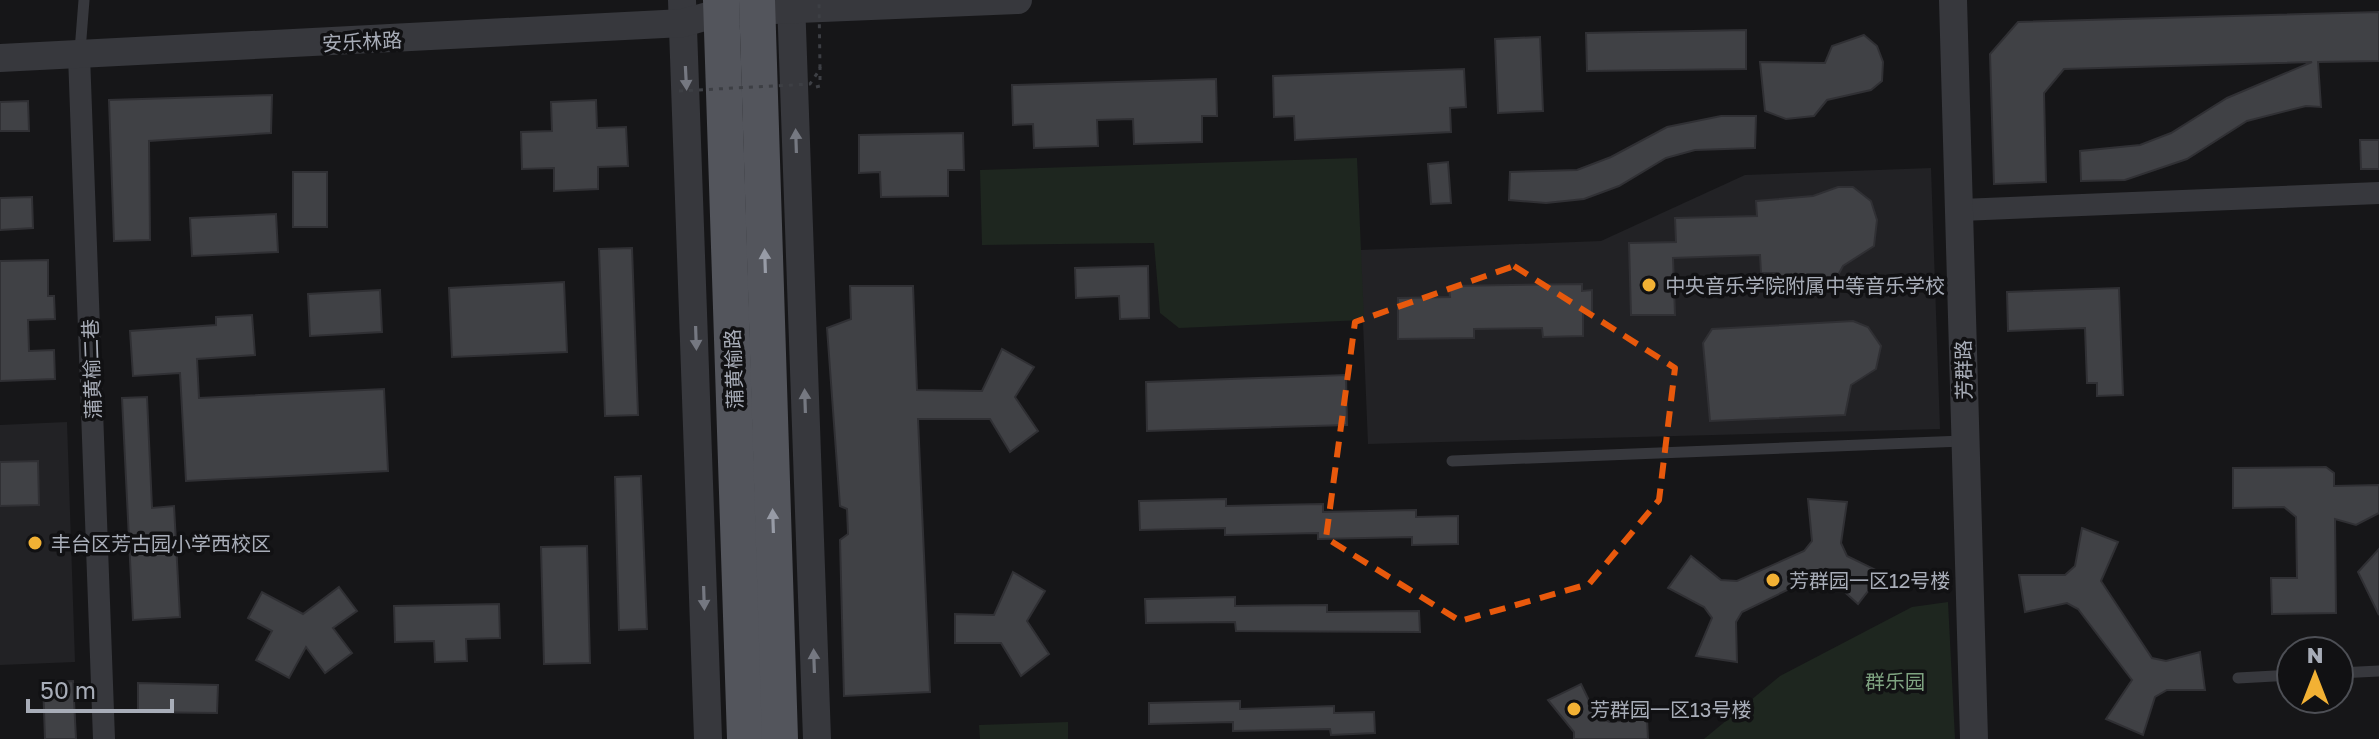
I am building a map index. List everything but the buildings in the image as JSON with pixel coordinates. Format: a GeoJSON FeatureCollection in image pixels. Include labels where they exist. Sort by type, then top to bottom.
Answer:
{"type":"FeatureCollection","features":[{"type":"Feature","properties":{"kind":"main road","name":"蒲黄榆路"},"geometry":{"type":"LineString","coordinates":[[745,739],[754,5]]}},
{"type":"Feature","properties":{"kind":"main road","name":"蒲黄榆路"},"geometry":{"type":"LineString","coordinates":[[754,5],[780,739]]}},
{"type":"Feature","properties":{"kind":"street","name":"安乐林路"},"geometry":{"type":"LineString","coordinates":[[0,58],[79,55],[754,5],[1018,0]]}},
{"type":"Feature","properties":{"kind":"street","name":"芳群路"},"geometry":{"type":"LineString","coordinates":[[1953,0],[1974,739]]}},
{"type":"Feature","properties":{"kind":"street"},"geometry":{"type":"LineString","coordinates":[[754,5],[817,739]]}},
{"type":"Feature","properties":{"kind":"street"},"geometry":{"type":"LineString","coordinates":[[683,12],[708,739]]}},
{"type":"Feature","properties":{"kind":"street","name":"蒲黄榆二巷"},"geometry":{"type":"LineString","coordinates":[[79,55],[104,739]]}},
{"type":"Feature","properties":{"kind":"street"},"geometry":{"type":"LineString","coordinates":[[1961,210],[2379,193]]}},
{"type":"Feature","properties":{"kind":"lane","name":"蒲黄榆二巷"},"geometry":{"type":"LineString","coordinates":[[79,55],[84,0]]}},
{"type":"Feature","properties":{"kind":"lane"},"geometry":{"type":"LineString","coordinates":[[1452,461],[1964,441]]}},
{"type":"Feature","properties":{"kind":"lane"},"geometry":{"type":"LineString","coordinates":[[2355,672],[2379,671]]}},
{"type":"Feature","properties":{"kind":"lane"},"geometry":{"type":"LineString","coordinates":[[2238,678],[2275,676]]}},
{"type":"Feature","properties":{"kind":"path"},"geometry":{"type":"LineString","coordinates":[[679,91],[810,84],[820,67],[819,0]]}},
{"type":"Feature","properties":{"kind":"highlighted area"},"geometry":{"type":"Polygon","coordinates":[[[1514,266],[1675,368],[1659,500],[1589,584],[1460,621],[1326,538],[1355,322],[1514,266]]]}},
{"type":"Feature","properties":{"kind":"shaded area","name":"中央音乐学院附属中等音乐学校"},"geometry":{"type":"Polygon","coordinates":[[[1931,168],[1940,429],[1368,444],[1360,250],[1601,241],[1745,175],[1931,168]]]}},
{"type":"Feature","properties":{"kind":"shaded area","name":"丰台区芳古园小学西校区"},"geometry":{"type":"Polygon","coordinates":[[[67,422],[75,662],[0,665],[0,425],[67,422]]]}},
{"type":"Feature","properties":{"kind":"green space"},"geometry":{"type":"Polygon","coordinates":[[[1357,158],[1364,320],[1179,328],[1160,313],[1154,243],[982,245],[980,170],[1357,158]]]}},
{"type":"Feature","properties":{"kind":"green space","name":"群乐园"},"geometry":{"type":"Polygon","coordinates":[[[1948,602],[1955,739],[1704,739],[1780,676],[1912,607],[1948,602]]]}},
{"type":"Feature","properties":{"kind":"green space"},"geometry":{"type":"Polygon","coordinates":[[[1068,722],[1068,739],[980,739],[979,725],[1068,722]]]}},
{"type":"Feature","properties":{"kind":"place","name":"中央音乐学院附属中等音乐学校"},"geometry":{"type":"Point","coordinates":[1649,285]}},
{"type":"Feature","properties":{"kind":"place","name":"丰台区芳古园小学西校区"},"geometry":{"type":"Point","coordinates":[35,543]}},
{"type":"Feature","properties":{"kind":"place","name":"芳群园一区12号楼"},"geometry":{"type":"Point","coordinates":[1773,580]}},
{"type":"Feature","properties":{"kind":"place","name":"芳群园一区13号楼"},"geometry":{"type":"Point","coordinates":[1574,709]}}]}
